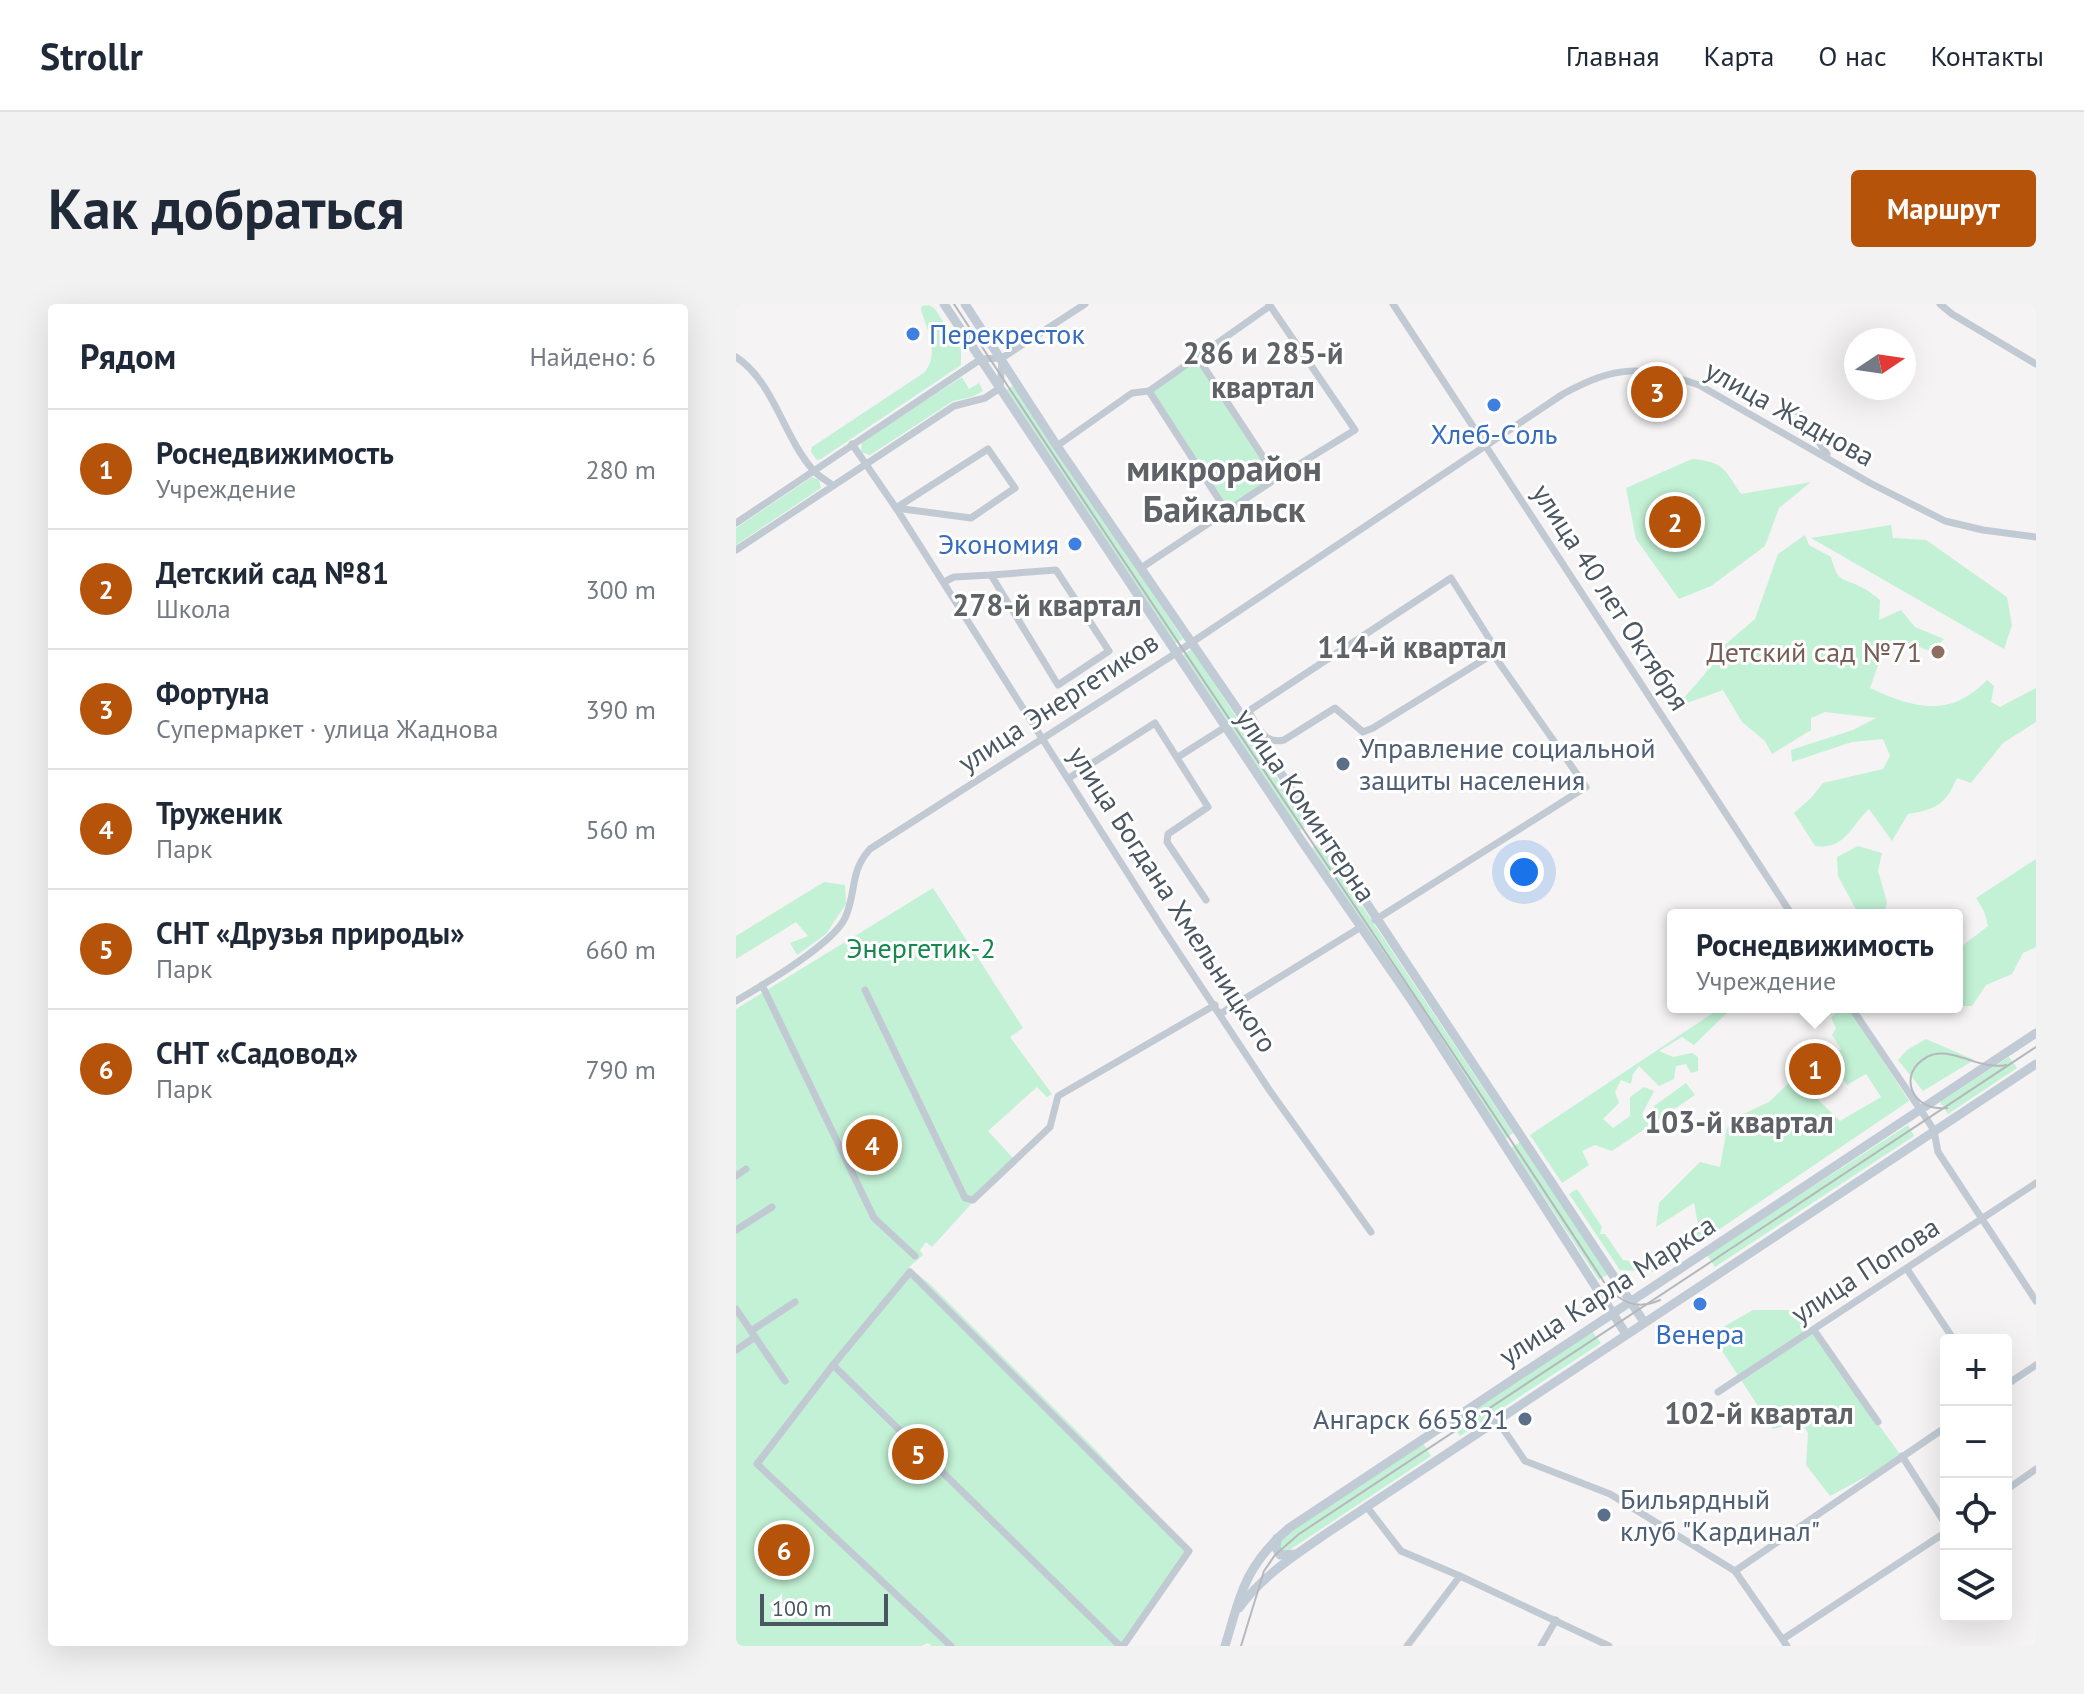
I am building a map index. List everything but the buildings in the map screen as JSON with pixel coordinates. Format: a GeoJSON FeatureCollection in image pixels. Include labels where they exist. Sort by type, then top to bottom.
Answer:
{"type":"FeatureCollection","features":[{"type":"Feature","properties":{"kind":"street","name":"улица Коминтерна"},"geometry":{"type":"LineString","coordinates":[[944,304],[1512,1154],[1626,1334]]}},
{"type":"Feature","properties":{"kind":"street","name":"улица Коминтерна"},"geometry":{"type":"LineString","coordinates":[[965,304],[1057,446],[1245,714],[1375,920],[1644,1322]]}},
{"type":"Feature","properties":{"kind":"street"},"geometry":{"type":"LineString","coordinates":[[736,523],[981,359],[1002,358],[1085,304]]}},
{"type":"Feature","properties":{"kind":"street","name":"улица 40 лет Октября"},"geometry":{"type":"LineString","coordinates":[[1393,304],[1788,909]]}},
{"type":"Feature","properties":{"kind":"street"},"geometry":{"type":"LineString","coordinates":[[1940,304],[2036,364]]}},
{"type":"Feature","properties":{"kind":"street"},"geometry":{"type":"LineString","coordinates":[[1057,446],[1132,393],[1149,391],[1270,305],[1355,430],[1141,568]]}},
{"type":"Feature","properties":{"kind":"street"},"geometry":{"type":"LineString","coordinates":[[1196,355],[1277,478]]}},
{"type":"Feature","properties":{"kind":"street"},"geometry":{"type":"LineString","coordinates":[[736,357],[760,382],[813,470],[832,485]]}},
{"type":"Feature","properties":{"kind":"street"},"geometry":{"type":"LineString","coordinates":[[736,550],[954,406],[985,398],[1000,388],[1002,358]]}},
{"type":"Feature","properties":{"kind":"street","name":"улица Жаднова"},"geometry":{"type":"LineString","coordinates":[[1486,447],[1593,377],[1632,370],[1673,376],[1699,385],[1945,521],[2036,537]]}},
{"type":"Feature","properties":{"kind":"street"},"geometry":{"type":"LineString","coordinates":[[1149,391],[1227,512]]}},
{"type":"Feature","properties":{"kind":"street"},"geometry":{"type":"LineString","coordinates":[[1790,413],[1796,409],[1829,458]]}},
{"type":"Feature","properties":{"kind":"street","name":"улица Богдана Хмельницкого"},"geometry":{"type":"LineString","coordinates":[[852,444],[1270,1091],[1371,1232]]}},
{"type":"Feature","properties":{"kind":"street","name":"улица Энергетиков"},"geometry":{"type":"LineString","coordinates":[[736,1001],[836,932],[850,904],[857,866],[870,849],[1178,652],[1486,447]]}},
{"type":"Feature","properties":{"kind":"street"},"geometry":{"type":"LineString","coordinates":[[988,449],[1015,488],[971,518],[896,508],[988,449]]}},
{"type":"Feature","properties":{"kind":"street"},"geometry":{"type":"LineString","coordinates":[[944,582],[954,577],[1056,570],[1109,651],[1058,685],[991,575]]}},
{"type":"Feature","properties":{"kind":"street"},"geometry":{"type":"LineString","coordinates":[[1375,920],[1586,787],[1493,654],[1492,643],[1451,578],[1245,714],[1266,739],[1276,742],[1335,708],[1363,732],[1493,654]]}},
{"type":"Feature","properties":{"kind":"street"},"geometry":{"type":"LineString","coordinates":[[1069,778],[1155,723],[1208,807],[1168,834],[1167,842],[1206,900]]}},
{"type":"Feature","properties":{"kind":"street"},"geometry":{"type":"LineString","coordinates":[[1178,757],[1227,726]]}},
{"type":"Feature","properties":{"kind":"street"},"geometry":{"type":"LineString","coordinates":[[1220,1014],[1361,927]]}},
{"type":"Feature","properties":{"kind":"street"},"geometry":{"type":"LineString","coordinates":[[762,985],[874,1218],[915,1256]]}},
{"type":"Feature","properties":{"kind":"street"},"geometry":{"type":"LineString","coordinates":[[865,990],[965,1198],[973,1200],[1050,1127],[1058,1096],[1215,1005]]}},
{"type":"Feature","properties":{"kind":"street"},"geometry":{"type":"LineString","coordinates":[[1855,1013],[1934,1131],[1938,1152],[2036,1301]]}},
{"type":"Feature","properties":{"kind":"street","name":"улица Карла Маркса"},"geometry":{"type":"LineString","coordinates":[[1225,1646],[1249,1572],[1279,1536],[2036,1033]]}},
{"type":"Feature","properties":{"kind":"street","name":"улица Карла Маркса"},"geometry":{"type":"LineString","coordinates":[[1235,1614],[1252,1591],[1305,1549],[2036,1064]]}},
{"type":"Feature","properties":{"kind":"street"},"geometry":{"type":"LineString","coordinates":[[736,1176],[746,1169]]}},
{"type":"Feature","properties":{"kind":"street","name":"улица Попова"},"geometry":{"type":"LineString","coordinates":[[1718,1392],[2036,1183]]}},
{"type":"Feature","properties":{"kind":"street"},"geometry":{"type":"LineString","coordinates":[[736,1230],[772,1207]]}},
{"type":"Feature","properties":{"kind":"street"},"geometry":{"type":"LineString","coordinates":[[1907,1269],[1950,1334]]}},
{"type":"Feature","properties":{"kind":"street"},"geometry":{"type":"LineString","coordinates":[[833,1365],[1121,1646],[1189,1551],[910,1272],[833,1365],[757,1464],[951,1646]]}},
{"type":"Feature","properties":{"kind":"street"},"geometry":{"type":"LineString","coordinates":[[736,1350],[795,1302]]}},
{"type":"Feature","properties":{"kind":"street"},"geometry":{"type":"LineString","coordinates":[[736,1309],[785,1381]]}},
{"type":"Feature","properties":{"kind":"street"},"geometry":{"type":"LineString","coordinates":[[1814,1330],[1878,1422]]}},
{"type":"Feature","properties":{"kind":"street"},"geometry":{"type":"LineString","coordinates":[[2012,1381],[2036,1365]]}},
{"type":"Feature","properties":{"kind":"street"},"geometry":{"type":"LineString","coordinates":[[1497,1420],[1525,1461],[1610,1494],[1735,1571],[1785,1643],[1940,1536]]}},
{"type":"Feature","properties":{"kind":"street"},"geometry":{"type":"LineString","coordinates":[[1735,1571],[1940,1431]]}},
{"type":"Feature","properties":{"kind":"street"},"geometry":{"type":"LineString","coordinates":[[1902,1456],[1940,1516]]}},
{"type":"Feature","properties":{"kind":"street"},"geometry":{"type":"LineString","coordinates":[[2012,1486],[2036,1469]]}},
{"type":"Feature","properties":{"kind":"street"},"geometry":{"type":"LineString","coordinates":[[1367,1507],[1401,1551],[1609,1646]]}},
{"type":"Feature","properties":{"kind":"street"},"geometry":{"type":"LineString","coordinates":[[1279,1536],[1276,1545],[1280,1555],[1305,1549]]}},
{"type":"Feature","properties":{"kind":"street"},"geometry":{"type":"LineString","coordinates":[[1407,1646],[1460,1576]]}},
{"type":"Feature","properties":{"kind":"street"},"geometry":{"type":"LineString","coordinates":[[1541,1646],[1556,1620]]}},
{"type":"Feature","properties":{"kind":"green space"},"geometry":{"type":"Polygon","coordinates":[[[929,305],[935,309],[961,349],[961,365],[817,460],[811,452],[812,447],[925,372],[932,349],[921,310],[922,306],[929,305]]]}},
{"type":"Feature","properties":{"kind":"green space"},"geometry":{"type":"Polygon","coordinates":[[[1197,357],[1277,478],[1227,511],[1149,391],[1197,357]]]}},
{"type":"Feature","properties":{"kind":"green space"},"geometry":{"type":"Polygon","coordinates":[[[962,377],[969,389],[979,383],[983,391],[953,401],[870,455],[861,452],[862,441],[962,377]]]}},
{"type":"Feature","properties":{"kind":"green space"},"geometry":{"type":"Polygon","coordinates":[[[1014,385],[1183,639],[1175,644],[1006,390],[1014,385]]]}},
{"type":"Feature","properties":{"kind":"green space"},"geometry":{"type":"Polygon","coordinates":[[[1692,459],[1718,465],[1741,494],[1811,482],[1779,508],[1765,546],[1711,586],[1679,599],[1636,539],[1626,488],[1692,459]]]}},
{"type":"Feature","properties":{"kind":"green space"},"geometry":{"type":"Polygon","coordinates":[[[812,477],[819,480],[821,488],[736,545],[736,528],[812,477]]]}},
{"type":"Feature","properties":{"kind":"green space"},"geometry":{"type":"Polygon","coordinates":[[[1891,525],[1893,538],[1926,540],[2007,597],[2012,625],[2004,649],[1811,538],[1891,525]]]}},
{"type":"Feature","properties":{"kind":"green space"},"geometry":{"type":"Polygon","coordinates":[[[1805,535],[1809,545],[1831,557],[1836,572],[1842,578],[1880,600],[1879,620],[1901,610],[1915,627],[1944,639],[1933,652],[1908,643],[1884,648],[1870,688],[1901,701],[1931,706],[1959,701],[1987,680],[1994,686],[1991,702],[2000,707],[2036,688],[2036,722],[2003,743],[1971,783],[1957,778],[1939,804],[1908,814],[1892,841],[1869,809],[1840,841],[1815,846],[1794,813],[1823,783],[1883,769],[1890,756],[1883,739],[1852,742],[1792,762],[1791,750],[1853,730],[1876,718],[1825,712],[1811,718],[1811,730],[1772,754],[1765,741],[1742,722],[1723,690],[1676,707],[1727,643],[1755,619],[1778,554],[1805,535]]]}},
{"type":"Feature","properties":{"kind":"green space"},"geometry":{"type":"Polygon","coordinates":[[[1191,649],[1308,825],[1299,831],[1183,655],[1191,649]]]}},
{"type":"Feature","properties":{"kind":"green space"},"geometry":{"type":"Polygon","coordinates":[[[1320,843],[1513,1133],[1505,1139],[1312,848],[1320,843]]]}},
{"type":"Feature","properties":{"kind":"green space"},"geometry":{"type":"Polygon","coordinates":[[[1858,846],[1882,853],[1878,871],[1887,902],[1885,909],[1856,909],[1838,876],[1837,857],[1858,846]]]}},
{"type":"Feature","properties":{"kind":"green space"},"geometry":{"type":"Polygon","coordinates":[[[2036,859],[2036,947],[2023,953],[2012,974],[1986,985],[1972,1006],[1963,1006],[1963,945],[1988,926],[1976,898],[2036,859]]]}},
{"type":"Feature","properties":{"kind":"green space"},"geometry":{"type":"Polygon","coordinates":[[[824,882],[845,885],[846,904],[826,934],[797,955],[790,943],[808,936],[796,922],[736,959],[736,936],[824,882]]]}},
{"type":"Feature","properties":{"kind":"green space","name":"Энергетик-2"},"geometry":{"type":"Polygon","coordinates":[[[933,888],[1023,1028],[1010,1037],[1052,1094],[1047,1097],[1037,1087],[988,1131],[1013,1158],[932,1247],[926,1242],[920,1250],[923,1255],[909,1267],[931,1285],[1097,1451],[1189,1551],[1127,1646],[932,1646],[928,1643],[921,1646],[736,1646],[736,1009],[933,888]]]}},
{"type":"Feature","properties":{"kind":"green space"},"geometry":{"type":"Polygon","coordinates":[[[1713,1013],[1727,1013],[1694,1045],[1682,1037],[1659,1051],[1673,1057],[1692,1053],[1698,1057],[1698,1071],[1691,1073],[1686,1064],[1676,1066],[1674,1079],[1659,1086],[1639,1066],[1631,1084],[1621,1080],[1615,1092],[1619,1103],[1603,1119],[1613,1128],[1630,1116],[1630,1097],[1644,1087],[1654,1091],[1642,1114],[1652,1119],[1657,1115],[1654,1106],[1686,1083],[1695,1095],[1612,1151],[1595,1145],[1582,1151],[1589,1165],[1562,1183],[1530,1135],[1713,1013]]]}},
{"type":"Feature","properties":{"kind":"green space"},"geometry":{"type":"Polygon","coordinates":[[[1835,1013],[1852,1013],[1909,1101],[1656,1272],[1620,1270],[1569,1194],[1577,1189],[1602,1227],[1600,1234],[1605,1234],[1623,1260],[1652,1264],[1663,1259],[1662,1255],[1698,1224],[1694,1203],[1656,1227],[1659,1203],[1700,1162],[1720,1167],[1727,1128],[1739,1116],[1769,1102],[1795,1077],[1840,1121],[1881,1097],[1866,1074],[1847,1085],[1830,1061],[1841,1049],[1832,1035],[1836,1028],[1831,1018],[1835,1013]]]}},
{"type":"Feature","properties":{"kind":"green space"},"geometry":{"type":"Polygon","coordinates":[[[1926,1039],[1974,1060],[1923,1091],[1898,1060],[1907,1050],[1926,1039]]]}},
{"type":"Feature","properties":{"kind":"green space"},"geometry":{"type":"Polygon","coordinates":[[[2009,1057],[2017,1068],[1948,1114],[1940,1102],[2009,1057]]]}},
{"type":"Feature","properties":{"kind":"green space"},"geometry":{"type":"Polygon","coordinates":[[[1908,1125],[1914,1136],[1715,1267],[1707,1255],[1908,1125]]]}},
{"type":"Feature","properties":{"kind":"green space"},"geometry":{"type":"Polygon","coordinates":[[[1520,1142],[1608,1274],[1599,1280],[1511,1148],[1520,1142]]]}},
{"type":"Feature","properties":{"kind":"green space"},"geometry":{"type":"Polygon","coordinates":[[[1753,1310],[1790,1310],[1809,1329],[1902,1457],[1830,1496],[1806,1465],[1808,1433],[1801,1422],[1773,1429],[1711,1334],[1753,1310]]]}},
{"type":"Feature","properties":{"kind":"green space"},"geometry":{"type":"Polygon","coordinates":[[[1592,1331],[1601,1343],[1460,1436],[1452,1424],[1592,1331]]]}},
{"type":"Feature","properties":{"kind":"green space"},"geometry":{"type":"Polygon","coordinates":[[[1423,1443],[1431,1456],[1285,1553],[1279,1548],[1282,1537],[1423,1443]]]}},
{"type":"Feature","properties":{"kind":"tram line"},"geometry":{"type":"LineString","coordinates":[[954,304],[1604,1282],[1629,1303],[1643,1305],[1660,1300]]}},
{"type":"Feature","properties":{"kind":"tram line"},"geometry":{"type":"LineString","coordinates":[[1241,1646],[1264,1571],[1275,1555],[1299,1534],[2036,1047]]}},
{"type":"Feature","properties":{"kind":"tram line"},"geometry":{"type":"LineString","coordinates":[[1947,1108],[1925,1104],[1912,1090],[1912,1073],[1927,1057],[1955,1055],[1985,1064],[2006,1065]]}},
{"type":"Feature","properties":{"kind":"place","name":"Перекресток"},"geometry":{"type":"Point","coordinates":[913,334]}},
{"type":"Feature","properties":{"kind":"place","name":"Фортуна"},"geometry":{"type":"Point","coordinates":[1657,392]}},
{"type":"Feature","properties":{"kind":"place","name":"Хлеб-Соль"},"geometry":{"type":"Point","coordinates":[1494,405]}},
{"type":"Feature","properties":{"kind":"place","name":"Детский сад №81"},"geometry":{"type":"Point","coordinates":[1675,522]}},
{"type":"Feature","properties":{"kind":"place","name":"Экономия"},"geometry":{"type":"Point","coordinates":[1075,544]}},
{"type":"Feature","properties":{"kind":"place","name":"Детский сад №71"},"geometry":{"type":"Point","coordinates":[1938,652]}},
{"type":"Feature","properties":{"kind":"place","name":"Управление социальной защиты населения"},"geometry":{"type":"Point","coordinates":[1343,764]}},
{"type":"Feature","properties":{"kind":"place","name":"Роснедвижимость"},"geometry":{"type":"Point","coordinates":[1815,1069]}},
{"type":"Feature","properties":{"kind":"place","name":"Труженик"},"geometry":{"type":"Point","coordinates":[872,1145]}},
{"type":"Feature","properties":{"kind":"place","name":"Венера"},"geometry":{"type":"Point","coordinates":[1700,1304]}},
{"type":"Feature","properties":{"kind":"place","name":"Ангарск 665821"},"geometry":{"type":"Point","coordinates":[1525,1419]}},
{"type":"Feature","properties":{"kind":"place","name":"СНТ «Друзья природы»"},"geometry":{"type":"Point","coordinates":[918,1454]}},
{"type":"Feature","properties":{"kind":"place","name":"Бильярдный клуб \"Кардинал\""},"geometry":{"type":"Point","coordinates":[1604,1515]}},
{"type":"Feature","properties":{"kind":"place","name":"СНТ «Садовод»"},"geometry":{"type":"Point","coordinates":[784,1550]}},
{"type":"Feature","properties":{"kind":"district","name":"286 и 285-й квартал"},"geometry":{"type":"Point","coordinates":[1263,371]}},
{"type":"Feature","properties":{"kind":"district","name":"микрорайон Байкальск"},"geometry":{"type":"Point","coordinates":[1224,488]}},
{"type":"Feature","properties":{"kind":"district","name":"278-й квартал"},"geometry":{"type":"Point","coordinates":[1047,606]}},
{"type":"Feature","properties":{"kind":"district","name":"114-й квартал"},"geometry":{"type":"Point","coordinates":[1412,648]}},
{"type":"Feature","properties":{"kind":"district","name":"103-й квартал"},"geometry":{"type":"Point","coordinates":[1739,1123]}},
{"type":"Feature","properties":{"kind":"district","name":"102-й квартал"},"geometry":{"type":"Point","coordinates":[1759,1414]}}]}
